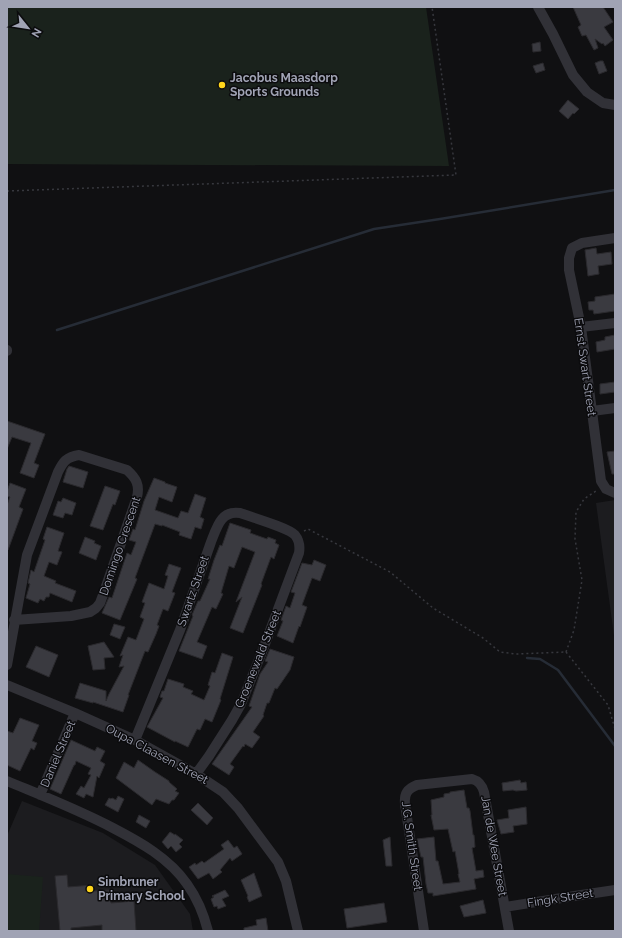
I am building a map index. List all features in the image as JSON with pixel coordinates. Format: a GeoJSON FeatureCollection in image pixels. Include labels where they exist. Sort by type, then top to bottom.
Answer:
{"type":"FeatureCollection","features":[{"type":"Feature","properties":{"kind":"street"},"geometry":{"type":"LineString","coordinates":[[538,7],[573,75],[587,92],[603,103],[615,105]]}},
{"type":"Feature","properties":{"kind":"street","name":"Ernst Swart Street"},"geometry":{"type":"LineString","coordinates":[[603,486],[601,481],[580,327],[569,270],[569,258],[572,248],[578,244],[615,238]]}},
{"type":"Feature","properties":{"kind":"street"},"geometry":{"type":"LineString","coordinates":[[580,327],[615,323]]}},
{"type":"Feature","properties":{"kind":"street"},"geometry":{"type":"LineString","coordinates":[[592,411],[615,408]]}},
{"type":"Feature","properties":{"kind":"street","name":"Domingo Crescent"},"geometry":{"type":"LineString","coordinates":[[7,665],[14,620],[27,555],[62,464],[71,456],[79,455],[127,470],[136,481],[138,487],[138,497],[100,603],[90,612],[71,616],[14,620]]}},
{"type":"Feature","properties":{"kind":"street"},"geometry":{"type":"LineString","coordinates":[[603,486],[615,493]]}},
{"type":"Feature","properties":{"kind":"street","name":"Swartz Street"},"geometry":{"type":"LineString","coordinates":[[135,740],[180,630],[211,542],[223,518],[227,514],[234,512],[240,513],[284,528],[296,536]]}},
{"type":"Feature","properties":{"kind":"street","name":"Groenewald Street"},"geometry":{"type":"LineString","coordinates":[[196,774],[209,756],[241,704],[299,553],[300,548],[296,536]]}},
{"type":"Feature","properties":{"kind":"street","name":"Oupa Claasen Street"},"geometry":{"type":"LineString","coordinates":[[7,685],[75,712],[135,740],[196,774],[222,792],[238,808],[278,862],[286,881],[298,931]]}},
{"type":"Feature","properties":{"kind":"street","name":"Daniel Street"},"geometry":{"type":"LineString","coordinates":[[40,795],[75,712]]}},
{"type":"Feature","properties":{"kind":"street","name":"Jan de Wee Street"},"geometry":{"type":"LineString","coordinates":[[460,780],[475,780],[482,784],[484,789],[509,931]]}},
{"type":"Feature","properties":{"kind":"street","name":"J.G. Smith Street"},"geometry":{"type":"LineString","coordinates":[[424,931],[405,796],[410,788],[417,785],[460,780]]}},
{"type":"Feature","properties":{"kind":"street"},"geometry":{"type":"LineString","coordinates":[[7,781],[90,816],[133,839],[160,857],[174,868],[187,883],[197,900],[208,931]]}},
{"type":"Feature","properties":{"kind":"street","name":"Fingk Street"},"geometry":{"type":"LineString","coordinates":[[505,907],[568,896],[615,890]]}},
{"type":"Feature","properties":{"kind":"path"},"geometry":{"type":"LineString","coordinates":[[7,191],[456,174],[432,7]]}},
{"type":"Feature","properties":{"kind":"path"},"geometry":{"type":"LineString","coordinates":[[566,652],[574,630],[582,580],[575,539],[576,512],[584,500],[603,486]]}},
{"type":"Feature","properties":{"kind":"path"},"geometry":{"type":"LineString","coordinates":[[296,536],[308,528],[390,572],[433,608],[483,638],[500,652],[516,654],[566,652]]}},
{"type":"Feature","properties":{"kind":"path"},"geometry":{"type":"LineString","coordinates":[[566,652],[608,705],[615,729]]}},
{"type":"Feature","properties":{"kind":"shaded area","name":"Jacobus Maasdorp Sports Grounds"},"geometry":{"type":"Polygon","coordinates":[[[7,7],[426,7],[449,166],[7,164],[7,7]]]}},
{"type":"Feature","properties":{"kind":"shaded area"},"geometry":{"type":"Polygon","coordinates":[[[615,500],[615,643],[596,503],[615,500]]]}},
{"type":"Feature","properties":{"kind":"shaded area","name":"Simbruner Primary School"},"geometry":{"type":"Polygon","coordinates":[[[22,801],[103,833],[155,865],[190,914],[193,931],[7,931],[7,836],[22,801]]]}},
{"type":"Feature","properties":{"kind":"shaded area"},"geometry":{"type":"Polygon","coordinates":[[[7,874],[43,877],[39,931],[7,931],[7,874]]]}},
{"type":"Feature","properties":{"kind":"building"},"geometry":{"type":"Polygon","coordinates":[[[573,7],[603,7],[613,22],[604,27],[613,40],[605,46],[603,43],[602,44],[595,39],[598,48],[594,50],[586,35],[582,36],[578,27],[581,25],[573,7]]]}},
{"type":"Feature","properties":{"kind":"building"},"geometry":{"type":"Polygon","coordinates":[[[540,42],[541,51],[533,52],[532,44],[540,42]]]}},
{"type":"Feature","properties":{"kind":"building"},"geometry":{"type":"Polygon","coordinates":[[[603,61],[607,71],[599,74],[595,63],[603,61]]]}},
{"type":"Feature","properties":{"kind":"building"},"geometry":{"type":"Polygon","coordinates":[[[543,63],[545,70],[536,73],[533,66],[543,63]]]}},
{"type":"Feature","properties":{"kind":"building"},"geometry":{"type":"Polygon","coordinates":[[[568,100],[579,109],[568,119],[559,111],[568,100]]]}},
{"type":"Feature","properties":{"kind":"building"},"geometry":{"type":"Polygon","coordinates":[[[596,248],[597,254],[611,252],[612,264],[598,266],[599,274],[588,276],[585,250],[596,248]]]}},
{"type":"Feature","properties":{"kind":"building"},"geometry":{"type":"Polygon","coordinates":[[[615,294],[615,311],[594,314],[593,310],[589,310],[588,302],[595,301],[595,297],[615,294]]]}},
{"type":"Feature","properties":{"kind":"building"},"geometry":{"type":"Polygon","coordinates":[[[615,335],[615,349],[597,352],[596,342],[605,340],[605,337],[615,335]]]}},
{"type":"Feature","properties":{"kind":"building"},"geometry":{"type":"Polygon","coordinates":[[[615,382],[615,392],[600,394],[600,384],[615,382]]]}},
{"type":"Feature","properties":{"kind":"building"},"geometry":{"type":"Polygon","coordinates":[[[7,421],[45,434],[34,463],[39,465],[34,478],[20,473],[31,443],[12,437],[7,449],[7,421]]]}},
{"type":"Feature","properties":{"kind":"building"},"geometry":{"type":"Polygon","coordinates":[[[615,451],[615,474],[612,474],[607,452],[615,451]]]}},
{"type":"Feature","properties":{"kind":"building"},"geometry":{"type":"Polygon","coordinates":[[[69,466],[88,472],[83,488],[63,482],[69,466]]]}},
{"type":"Feature","properties":{"kind":"building"},"geometry":{"type":"Polygon","coordinates":[[[154,478],[177,487],[172,502],[159,497],[155,510],[178,518],[181,511],[188,513],[195,494],[206,498],[200,517],[204,519],[201,529],[195,527],[191,539],[179,535],[180,532],[155,524],[135,578],[137,579],[120,620],[102,613],[109,597],[112,598],[127,553],[131,555],[136,542],[129,540],[133,529],[135,530],[144,501],[154,478]]]}},
{"type":"Feature","properties":{"kind":"building"},"geometry":{"type":"Polygon","coordinates":[[[10,483],[26,489],[19,507],[23,509],[7,550],[7,505],[10,497],[7,496],[7,491],[10,483]]]}},
{"type":"Feature","properties":{"kind":"building"},"geometry":{"type":"Polygon","coordinates":[[[105,486],[120,491],[115,505],[113,504],[103,530],[90,526],[105,486]]]}},
{"type":"Feature","properties":{"kind":"building"},"geometry":{"type":"Polygon","coordinates":[[[63,498],[76,503],[72,515],[65,513],[63,518],[53,515],[58,501],[61,502],[63,498]]]}},
{"type":"Feature","properties":{"kind":"building"},"geometry":{"type":"Polygon","coordinates":[[[230,523],[251,530],[250,533],[267,539],[268,537],[276,540],[275,543],[279,545],[274,559],[271,557],[261,584],[262,585],[243,633],[230,628],[242,597],[236,602],[255,552],[242,547],[234,568],[229,566],[221,593],[223,594],[216,609],[212,607],[197,642],[207,646],[202,659],[179,651],[198,601],[200,601],[210,579],[208,579],[214,560],[220,545],[222,546],[230,523]]]}},
{"type":"Feature","properties":{"kind":"building"},"geometry":{"type":"Polygon","coordinates":[[[47,527],[64,533],[58,551],[62,552],[57,565],[49,562],[44,576],[56,581],[55,583],[76,591],[72,602],[50,593],[49,597],[46,597],[44,601],[40,599],[38,603],[26,598],[30,584],[28,583],[31,570],[34,572],[45,540],[43,539],[47,527]]]}},
{"type":"Feature","properties":{"kind":"building"},"geometry":{"type":"Polygon","coordinates":[[[85,537],[95,541],[94,543],[101,546],[96,560],[79,553],[85,537]]]}},
{"type":"Feature","properties":{"kind":"building"},"geometry":{"type":"Polygon","coordinates":[[[314,560],[326,565],[320,581],[312,578],[302,605],[307,607],[293,643],[277,636],[283,621],[281,620],[286,606],[290,608],[295,593],[291,592],[302,563],[312,565],[314,560]]]}},
{"type":"Feature","properties":{"kind":"building"},"geometry":{"type":"Polygon","coordinates":[[[169,564],[181,568],[172,592],[175,593],[168,611],[163,609],[157,625],[159,626],[156,634],[148,652],[145,651],[123,712],[75,698],[80,683],[106,691],[106,701],[124,666],[119,667],[123,655],[120,656],[128,637],[136,640],[144,619],[140,617],[145,603],[142,602],[149,583],[164,589],[168,576],[165,575],[169,564]]]}},
{"type":"Feature","properties":{"kind":"building"},"geometry":{"type":"Polygon","coordinates":[[[114,624],[125,627],[120,639],[110,635],[114,624]]]}},
{"type":"Feature","properties":{"kind":"building"},"geometry":{"type":"Polygon","coordinates":[[[104,642],[114,657],[104,658],[105,669],[93,670],[88,646],[104,642]]]}},
{"type":"Feature","properties":{"kind":"building"},"geometry":{"type":"Polygon","coordinates":[[[36,646],[58,655],[49,677],[26,667],[36,646]]]}},
{"type":"Feature","properties":{"kind":"building"},"geometry":{"type":"Polygon","coordinates":[[[270,649],[294,657],[290,670],[277,689],[275,688],[269,703],[267,703],[264,716],[253,732],[260,737],[252,748],[245,744],[244,747],[243,746],[230,764],[234,767],[229,775],[212,764],[252,707],[249,706],[260,674],[268,662],[265,661],[270,649]]]}},
{"type":"Feature","properties":{"kind":"building"},"geometry":{"type":"Polygon","coordinates":[[[222,653],[233,657],[220,699],[221,700],[212,722],[205,719],[200,730],[197,729],[188,747],[175,742],[147,727],[163,698],[160,697],[162,691],[164,691],[168,679],[184,684],[183,687],[193,691],[191,694],[204,700],[210,686],[208,685],[212,672],[215,673],[222,653]]]}},
{"type":"Feature","properties":{"kind":"building"},"geometry":{"type":"Polygon","coordinates":[[[20,718],[39,725],[32,741],[37,743],[34,750],[31,748],[20,771],[7,765],[7,731],[13,733],[20,718]]]}},
{"type":"Feature","properties":{"kind":"building"},"geometry":{"type":"Polygon","coordinates":[[[71,740],[95,751],[97,747],[105,751],[100,761],[105,764],[99,778],[97,776],[93,797],[86,794],[84,798],[76,794],[81,786],[84,788],[91,775],[88,774],[91,768],[76,761],[61,794],[50,789],[71,740]]]}},
{"type":"Feature","properties":{"kind":"building"},"geometry":{"type":"Polygon","coordinates":[[[138,760],[169,781],[177,789],[175,791],[179,793],[169,804],[156,799],[152,805],[116,778],[124,762],[134,768],[138,760]]]}},
{"type":"Feature","properties":{"kind":"building"},"geometry":{"type":"Polygon","coordinates":[[[520,780],[521,783],[526,782],[527,790],[503,791],[502,783],[520,780]]]}},
{"type":"Feature","properties":{"kind":"building"},"geometry":{"type":"Polygon","coordinates":[[[464,790],[467,808],[469,808],[470,811],[474,835],[475,847],[472,848],[476,871],[483,870],[484,877],[474,879],[476,889],[433,896],[433,893],[428,893],[423,857],[421,857],[417,839],[434,837],[436,861],[438,861],[443,884],[460,882],[455,851],[453,852],[448,829],[434,830],[431,815],[431,800],[444,797],[444,794],[450,792],[464,790]]]}},
{"type":"Feature","properties":{"kind":"building"},"geometry":{"type":"Polygon","coordinates":[[[118,796],[124,799],[118,812],[105,805],[109,798],[116,800],[118,796]]]}},
{"type":"Feature","properties":{"kind":"building"},"geometry":{"type":"Polygon","coordinates":[[[198,803],[213,818],[207,825],[191,810],[198,803]]]}},
{"type":"Feature","properties":{"kind":"building"},"geometry":{"type":"Polygon","coordinates":[[[526,807],[527,824],[513,826],[514,832],[501,834],[497,820],[509,818],[508,810],[526,807]]]}},
{"type":"Feature","properties":{"kind":"building"},"geometry":{"type":"Polygon","coordinates":[[[139,815],[150,821],[146,828],[136,822],[139,815]]]}},
{"type":"Feature","properties":{"kind":"building"},"geometry":{"type":"Polygon","coordinates":[[[170,832],[183,840],[179,844],[182,847],[176,852],[171,846],[168,849],[162,842],[170,832]]]}},
{"type":"Feature","properties":{"kind":"building"},"geometry":{"type":"Polygon","coordinates":[[[390,837],[392,866],[386,866],[383,840],[390,837]]]}},
{"type":"Feature","properties":{"kind":"building"},"geometry":{"type":"Polygon","coordinates":[[[228,840],[234,848],[237,846],[242,854],[232,861],[230,858],[220,870],[222,872],[213,879],[209,873],[198,879],[189,867],[202,861],[204,863],[224,849],[221,845],[228,840]]]}},
{"type":"Feature","properties":{"kind":"building"},"geometry":{"type":"Polygon","coordinates":[[[254,873],[262,896],[249,902],[241,880],[254,873]]]}},
{"type":"Feature","properties":{"kind":"building"},"geometry":{"type":"Polygon","coordinates":[[[67,875],[68,887],[93,885],[93,891],[110,890],[111,903],[134,901],[136,931],[102,931],[102,925],[71,928],[71,931],[60,931],[55,876],[67,875]]]}},
{"type":"Feature","properties":{"kind":"building"},"geometry":{"type":"Polygon","coordinates":[[[225,890],[229,896],[222,899],[226,906],[218,909],[217,906],[214,907],[211,899],[214,897],[212,896],[225,890]]]}},
{"type":"Feature","properties":{"kind":"building"},"geometry":{"type":"Polygon","coordinates":[[[483,900],[486,913],[464,917],[460,906],[483,900]]]}},
{"type":"Feature","properties":{"kind":"building"},"geometry":{"type":"Polygon","coordinates":[[[384,903],[387,922],[347,928],[344,909],[384,903]]]}},
{"type":"Feature","properties":{"kind":"building"},"geometry":{"type":"Polygon","coordinates":[[[266,918],[268,931],[244,931],[244,928],[257,925],[256,920],[266,918]]]}},
{"type":"Feature","properties":{"kind":"waterway"},"geometry":{"type":"LineString","coordinates":[[57,330],[374,229],[615,190]]}},
{"type":"Feature","properties":{"kind":"waterway"},"geometry":{"type":"LineString","coordinates":[[527,658],[540,659],[558,670],[615,746]]}},
{"type":"Feature","properties":{"kind":"place","name":"Jacobus Maasdorp Sports Grounds"},"geometry":{"type":"Point","coordinates":[222,85]}},
{"type":"Feature","properties":{"kind":"place","name":"Simbruner Primary School"},"geometry":{"type":"Point","coordinates":[90,889]}}]}
